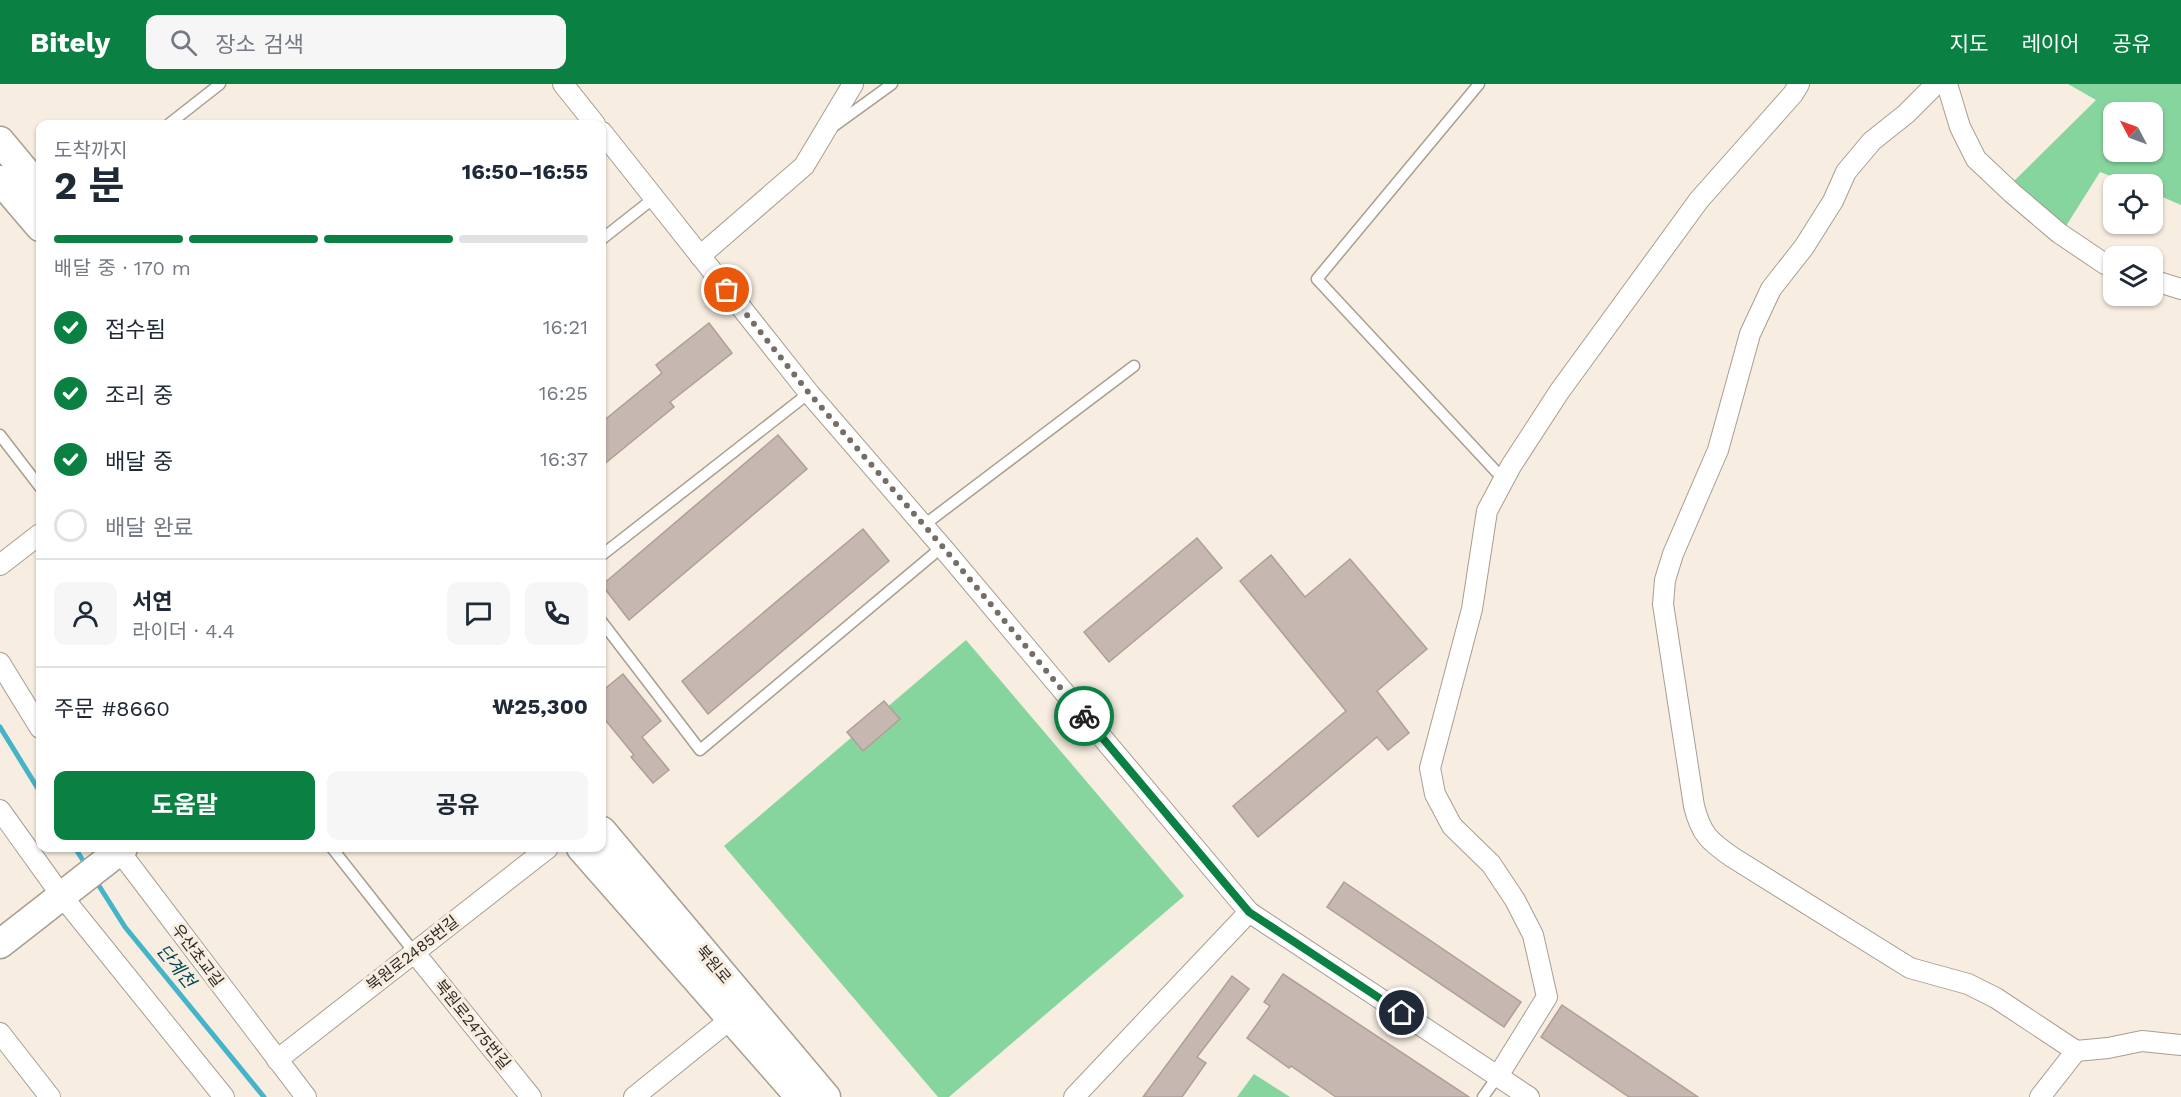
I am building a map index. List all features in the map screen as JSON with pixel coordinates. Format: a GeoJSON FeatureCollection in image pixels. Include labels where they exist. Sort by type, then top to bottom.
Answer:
{"type":"FeatureCollection","features":[{"type":"Feature","properties":{"kind":"street"},"geometry":{"type":"LineString","coordinates":[[563,84],[592,120]]}},
{"type":"Feature","properties":{"kind":"street"},"geometry":{"type":"LineString","coordinates":[[700,256],[804,166],[853,84]]}},
{"type":"Feature","properties":{"kind":"street"},"geometry":{"type":"LineString","coordinates":[[1498,1076],[1547,997],[1545,987],[1533,935],[1515,900],[1491,864],[1452,826],[1435,794],[1430,768],[1472,609],[1487,511],[1559,392],[1699,200],[1799,84]]}},
{"type":"Feature","properties":{"kind":"street"},"geometry":{"type":"LineString","coordinates":[[1936,84],[1906,114],[1872,141],[1846,171],[1833,201],[1816,229],[1771,289],[1750,334],[1718,450],[1687,519],[1667,572],[1663,604],[1665,622],[1694,806],[1699,825],[1709,840],[1732,857],[1910,968],[1968,984],[1995,998],[2076,1051],[2108,1048],[2142,1041],[2181,1045]]}},
{"type":"Feature","properties":{"kind":"street"},"geometry":{"type":"LineString","coordinates":[[1947,84],[1960,127],[1976,159],[2059,232],[2103,263]]}},
{"type":"Feature","properties":{"kind":"street"},"geometry":{"type":"LineString","coordinates":[[606,137],[809,393],[942,546],[1249,912],[1529,1097]]}},
{"type":"Feature","properties":{"kind":"street"},"geometry":{"type":"LineString","coordinates":[[0,141],[13,182],[36,220]]}},
{"type":"Feature","properties":{"kind":"street"},"geometry":{"type":"LineString","coordinates":[[2163,283],[2181,289]]}},
{"type":"Feature","properties":{"kind":"street"},"geometry":{"type":"LineString","coordinates":[[0,565],[36,537]]}},
{"type":"Feature","properties":{"kind":"street"},"geometry":{"type":"LineString","coordinates":[[0,663],[36,722]]}},
{"type":"Feature","properties":{"kind":"street"},"geometry":{"type":"LineString","coordinates":[[0,810],[67,890],[224,1097]]}},
{"type":"Feature","properties":{"kind":"street","name":"북원로"},"geometry":{"type":"LineString","coordinates":[[606,836],[825,1097]]}},
{"type":"Feature","properties":{"kind":"street","name":"우산초교길"},"geometry":{"type":"LineString","coordinates":[[0,944],[115,852],[306,1097]]}},
{"type":"Feature","properties":{"kind":"street","name":"북원로2485번길"},"geometry":{"type":"LineString","coordinates":[[277,1060],[544,852]]}},
{"type":"Feature","properties":{"kind":"street","name":"북원로"},"geometry":{"type":"LineString","coordinates":[[585,852],[800,1097]]}},
{"type":"Feature","properties":{"kind":"street"},"geometry":{"type":"LineString","coordinates":[[1074,1097],[1249,912]]}},
{"type":"Feature","properties":{"kind":"street","name":"북원로2475번길"},"geometry":{"type":"LineString","coordinates":[[414,952],[531,1097]]}},
{"type":"Feature","properties":{"kind":"street"},"geometry":{"type":"LineString","coordinates":[[634,1097],[732,1018]]}},
{"type":"Feature","properties":{"kind":"street"},"geometry":{"type":"LineString","coordinates":[[0,1033],[50,1097]]}},
{"type":"Feature","properties":{"kind":"street"},"geometry":{"type":"LineString","coordinates":[[2040,1097],[2076,1051]]}},
{"type":"Feature","properties":{"kind":"lane"},"geometry":{"type":"LineString","coordinates":[[174,120],[220,84]]}},
{"type":"Feature","properties":{"kind":"lane"},"geometry":{"type":"LineString","coordinates":[[824,134],[892,84]]}},
{"type":"Feature","properties":{"kind":"lane"},"geometry":{"type":"LineString","coordinates":[[1479,84],[1317,279],[1504,480]]}},
{"type":"Feature","properties":{"kind":"lane"},"geometry":{"type":"LineString","coordinates":[[606,236],[654,198]]}},
{"type":"Feature","properties":{"kind":"lane"},"geometry":{"type":"LineString","coordinates":[[924,525],[1134,366]]}},
{"type":"Feature","properties":{"kind":"lane"},"geometry":{"type":"LineString","coordinates":[[606,552],[809,393]]}},
{"type":"Feature","properties":{"kind":"lane"},"geometry":{"type":"LineString","coordinates":[[0,435],[36,482]]}},
{"type":"Feature","properties":{"kind":"lane"},"geometry":{"type":"LineString","coordinates":[[606,627],[700,750],[942,546]]}},
{"type":"Feature","properties":{"kind":"lane"},"geometry":{"type":"LineString","coordinates":[[335,852],[414,952]]}},
{"type":"Feature","properties":{"kind":"lane"},"geometry":{"type":"LineString","coordinates":[[1483,1097],[1498,1076]]}},
{"type":"Feature","properties":{"kind":"green space"},"geometry":{"type":"Polygon","coordinates":[[[2068,84],[2181,84],[2181,205],[2163,197],[2163,174],[2105,174],[2100,172],[2066,226],[2014,181],[2096,100],[2068,84]]]}},
{"type":"Feature","properties":{"kind":"green space"},"geometry":{"type":"Polygon","coordinates":[[[966,640],[1184,896],[949,1097],[938,1097],[724,846],[966,640]]]}},
{"type":"Feature","properties":{"kind":"green space"},"geometry":{"type":"Polygon","coordinates":[[[1254,1074],[1290,1097],[1237,1097],[1254,1074]]]}},
{"type":"Feature","properties":{"kind":"building"},"geometry":{"type":"Polygon","coordinates":[[[709,323],[732,353],[670,402],[674,407],[606,463],[606,419],[662,373],[656,365],[709,323]]]}},
{"type":"Feature","properties":{"kind":"building"},"geometry":{"type":"Polygon","coordinates":[[[778,435],[807,469],[629,620],[606,590],[606,582],[778,435]]]}},
{"type":"Feature","properties":{"kind":"building"},"geometry":{"type":"Polygon","coordinates":[[[863,529],[889,561],[708,714],[682,681],[863,529]]]}},
{"type":"Feature","properties":{"kind":"building"},"geometry":{"type":"Polygon","coordinates":[[[1197,538],[1222,568],[1109,662],[1084,632],[1197,538]]]}},
{"type":"Feature","properties":{"kind":"building"},"geometry":{"type":"Polygon","coordinates":[[[1271,555],[1305,597],[1350,559],[1427,649],[1377,691],[1409,733],[1388,750],[1377,737],[1258,837],[1233,806],[1346,711],[1240,581],[1271,555]]]}},
{"type":"Feature","properties":{"kind":"building"},"geometry":{"type":"Polygon","coordinates":[[[623,674],[661,721],[642,737],[669,770],[653,783],[631,757],[634,755],[606,721],[606,688],[623,674]]]}},
{"type":"Feature","properties":{"kind":"building"},"geometry":{"type":"Polygon","coordinates":[[[884,701],[900,719],[863,751],[847,732],[884,701]]]}},
{"type":"Feature","properties":{"kind":"building"},"geometry":{"type":"Polygon","coordinates":[[[1344,882],[1521,1002],[1504,1027],[1327,907],[1344,882]]]}},
{"type":"Feature","properties":{"kind":"building"},"geometry":{"type":"Polygon","coordinates":[[[1283,974],[1469,1097],[1336,1097],[1291,1066],[1289,1068],[1247,1038],[1270,1006],[1264,1002],[1283,974]]]}},
{"type":"Feature","properties":{"kind":"building"},"geometry":{"type":"Polygon","coordinates":[[[1232,976],[1249,989],[1197,1057],[1206,1063],[1182,1097],[1143,1097],[1232,976]]]}},
{"type":"Feature","properties":{"kind":"building"},"geometry":{"type":"Polygon","coordinates":[[[1562,1005],[1698,1097],[1629,1097],[1541,1037],[1562,1005]]]}},
{"type":"Feature","properties":{"kind":"waterway","name":"단계천"},"geometry":{"type":"LineString","coordinates":[[0,727],[36,786]]}},
{"type":"Feature","properties":{"kind":"waterway","name":"단계천"},"geometry":{"type":"LineString","coordinates":[[78,852],[86,865]]}},
{"type":"Feature","properties":{"kind":"waterway","name":"단계천"},"geometry":{"type":"LineString","coordinates":[[96,881],[125,927],[264,1097]]}},
{"type":"Feature","properties":{"kind":"way so far"},"geometry":{"type":"LineString","coordinates":[[727,290],[809,393],[942,546],[1084,716]]}},
{"type":"Feature","properties":{"kind":"route"},"geometry":{"type":"LineString","coordinates":[[1084,716],[1249,912],[1402,1013]]}}]}
